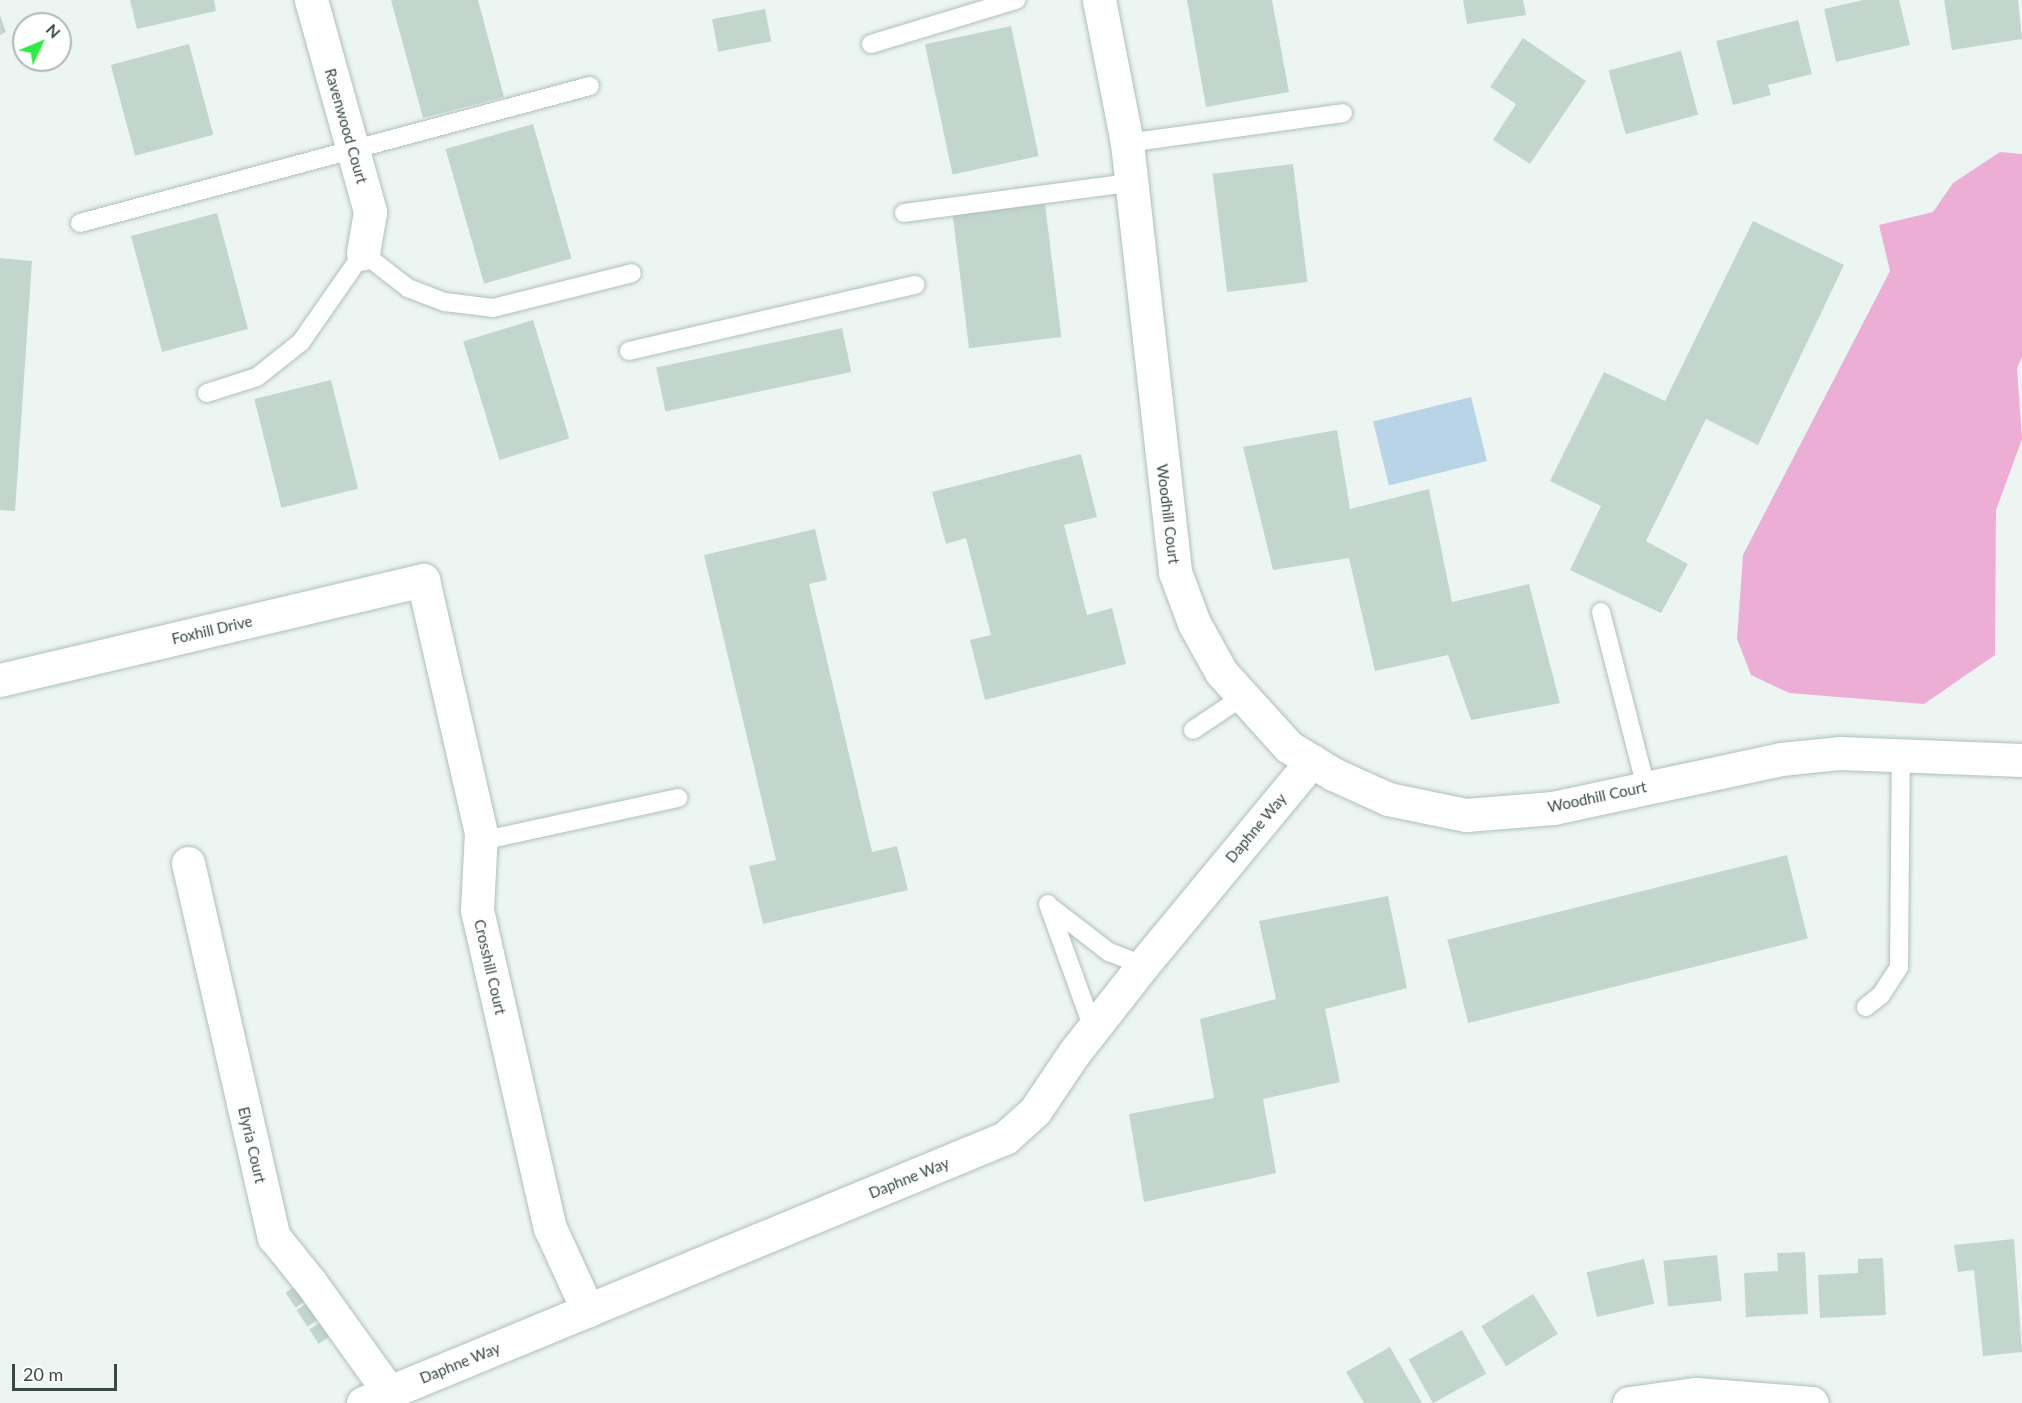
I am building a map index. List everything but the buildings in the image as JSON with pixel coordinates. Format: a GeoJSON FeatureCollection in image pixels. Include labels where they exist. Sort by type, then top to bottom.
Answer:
{"type":"FeatureCollection","features":[{"type":"Feature","properties":{"kind":"street","name":"Ravenwood Court"},"geometry":{"type":"LineString","coordinates":[[311,0],[370,212],[363,254]]}},
{"type":"Feature","properties":{"kind":"street","name":"Woodhill Court"},"geometry":{"type":"LineString","coordinates":[[1100,0],[1127,143],[1175,572],[1194,623],[1221,672],[1241,698],[1289,747],[1388,799],[1466,815],[1553,808],[1781,759],[1840,753],[2022,760]]}},
{"type":"Feature","properties":{"kind":"street","name":"Foxhill Drive"},"geometry":{"type":"LineString","coordinates":[[0,680],[423,580]]}},
{"type":"Feature","properties":{"kind":"street","name":"Crosshill Court"},"geometry":{"type":"LineString","coordinates":[[423,580],[481,841],[477,910],[550,1228],[588,1311]]}},
{"type":"Feature","properties":{"kind":"street","name":"Daphne Way"},"geometry":{"type":"LineString","coordinates":[[376,1398],[1005,1138],[1035,1111],[1093,1028],[1312,761]]}},
{"type":"Feature","properties":{"kind":"street","name":"Elyria Court"},"geometry":{"type":"LineString","coordinates":[[188,864],[274,1237],[311,1283],[376,1398]]}},
{"type":"Feature","properties":{"kind":"street"},"geometry":{"type":"LineString","coordinates":[[1638,1402],[1696,1394],[1812,1403]]}},
{"type":"Feature","properties":{"kind":"lane"},"geometry":{"type":"LineString","coordinates":[[871,44],[1016,0]]}},
{"type":"Feature","properties":{"kind":"lane"},"geometry":{"type":"LineString","coordinates":[[81,223],[352,147],[590,86]]}},
{"type":"Feature","properties":{"kind":"lane"},"geometry":{"type":"LineString","coordinates":[[1127,143],[1343,113]]}},
{"type":"Feature","properties":{"kind":"lane"},"geometry":{"type":"LineString","coordinates":[[904,213],[1130,183]]}},
{"type":"Feature","properties":{"kind":"lane"},"geometry":{"type":"LineString","coordinates":[[207,393],[257,377],[302,342],[363,254],[408,288],[445,302],[494,308],[632,273]]}},
{"type":"Feature","properties":{"kind":"lane"},"geometry":{"type":"LineString","coordinates":[[629,351],[915,285]]}},
{"type":"Feature","properties":{"kind":"lane"},"geometry":{"type":"LineString","coordinates":[[1601,612],[1646,787]]}},
{"type":"Feature","properties":{"kind":"lane"},"geometry":{"type":"LineString","coordinates":[[1193,730],[1241,698]]}},
{"type":"Feature","properties":{"kind":"lane"},"geometry":{"type":"LineString","coordinates":[[1866,1007],[1881,995],[1899,967],[1901,754]]}},
{"type":"Feature","properties":{"kind":"lane"},"geometry":{"type":"LineString","coordinates":[[481,841],[678,798]]}},
{"type":"Feature","properties":{"kind":"lane"},"geometry":{"type":"LineString","coordinates":[[1093,1028],[1048,904],[1109,952],[1143,965]]}},
{"type":"Feature","properties":{"kind":"shaded area"},"geometry":{"type":"Polygon","coordinates":[[[2000,152],[2022,154],[2022,357],[2017,368],[2022,439],[1996,510],[1995,655],[1924,704],[1789,693],[1751,675],[1737,639],[1743,555],[1890,271],[1879,225],[1933,212],[1953,183],[2000,152]]]}},
{"type":"Feature","properties":{"kind":"shaded area"},"geometry":{"type":"Polygon","coordinates":[[[1471,397],[1487,461],[1389,485],[1373,421],[1471,397]]]}}]}
